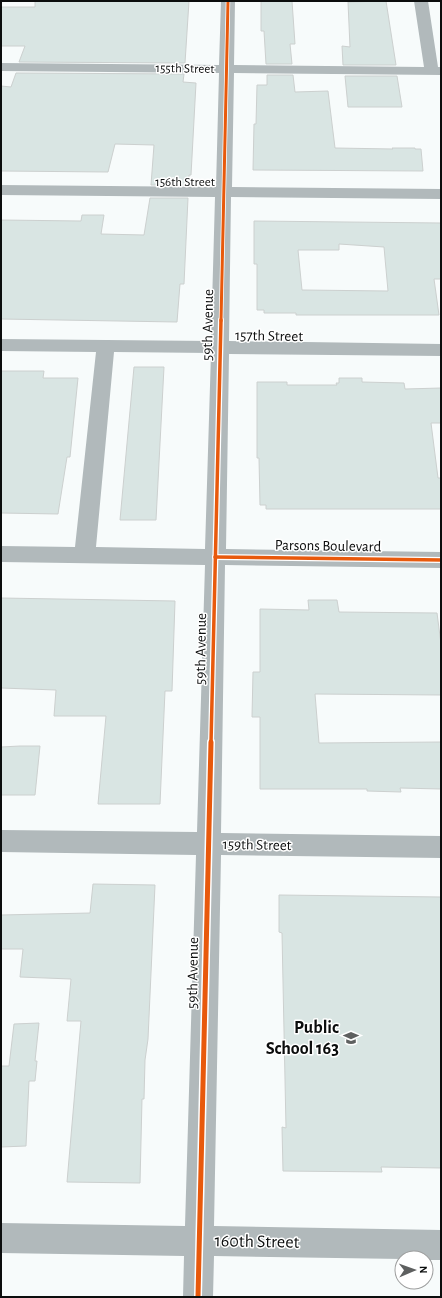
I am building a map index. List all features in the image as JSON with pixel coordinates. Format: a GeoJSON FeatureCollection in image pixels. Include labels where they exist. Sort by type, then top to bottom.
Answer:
{"type":"FeatureCollection","features":[{"type":"Feature","properties":{"kind":"street","name":"59th Avenue"},"geometry":{"type":"LineString","coordinates":[[198,1297],[228,1]]}},
{"type":"Feature","properties":{"kind":"street"},"geometry":{"type":"LineString","coordinates":[[421,1],[436,71]]}},
{"type":"Feature","properties":{"kind":"street","name":"155th Street"},"geometry":{"type":"LineString","coordinates":[[1,67],[436,71]]}},
{"type":"Feature","properties":{"kind":"street","name":"156th Street"},"geometry":{"type":"LineString","coordinates":[[1,190],[441,194]]}},
{"type":"Feature","properties":{"kind":"street","name":"157th Street"},"geometry":{"type":"LineString","coordinates":[[1,345],[441,350]]}},
{"type":"Feature","properties":{"kind":"street"},"geometry":{"type":"LineString","coordinates":[[85,555],[106,346]]}},
{"type":"Feature","properties":{"kind":"street","name":"Parsons Boulevard"},"geometry":{"type":"LineString","coordinates":[[1,554],[441,560]]}},
{"type":"Feature","properties":{"kind":"street","name":"159th Street"},"geometry":{"type":"LineString","coordinates":[[1,841],[441,847]]}},
{"type":"Feature","properties":{"kind":"street","name":"160th Street"},"geometry":{"type":"LineString","coordinates":[[1,1238],[441,1245]]}},
{"type":"Feature","properties":{"kind":"building"},"geometry":{"type":"Polygon","coordinates":[[[35,1],[189,1],[185,63],[19,62],[25,46],[1,46],[1,7],[35,7],[35,1]]]}},
{"type":"Feature","properties":{"kind":"building"},"geometry":{"type":"Polygon","coordinates":[[[261,1],[292,1],[295,44],[290,44],[292,64],[266,64],[264,31],[261,31],[261,1]]]}},
{"type":"Feature","properties":{"kind":"building"},"geometry":{"type":"Polygon","coordinates":[[[386,1],[396,65],[343,65],[342,46],[350,47],[348,2],[386,1]]]}},
{"type":"Feature","properties":{"kind":"building"},"geometry":{"type":"Polygon","coordinates":[[[16,73],[184,74],[183,82],[196,83],[191,175],[189,175],[189,185],[151,185],[154,145],[115,144],[108,172],[1,171],[1,86],[11,87],[16,73]]]}},
{"type":"Feature","properties":{"kind":"building"},"geometry":{"type":"Polygon","coordinates":[[[267,75],[293,75],[295,92],[328,91],[335,148],[421,149],[423,171],[253,170],[257,85],[267,85],[267,75]]]}},
{"type":"Feature","properties":{"kind":"building"},"geometry":{"type":"Polygon","coordinates":[[[345,76],[397,76],[402,107],[348,107],[345,76]]]}},
{"type":"Feature","properties":{"kind":"building"},"geometry":{"type":"Polygon","coordinates":[[[150,198],[188,198],[184,284],[180,284],[177,322],[1,319],[1,220],[81,221],[82,215],[104,215],[101,234],[144,235],[150,198]]]}},
{"type":"Feature","properties":{"kind":"building"},"geometry":{"type":"Polygon","coordinates":[[[254,221],[441,223],[441,279],[434,279],[439,315],[296,315],[296,313],[264,313],[264,310],[257,310],[257,264],[254,264],[254,221]],[[339,244],[339,250],[298,250],[302,290],[388,291],[384,247],[339,244]]]}},
{"type":"Feature","properties":{"kind":"building"},"geometry":{"type":"Polygon","coordinates":[[[134,367],[164,367],[156,520],[120,520],[134,367]]]}},
{"type":"Feature","properties":{"kind":"building"},"geometry":{"type":"Polygon","coordinates":[[[1,371],[44,371],[43,378],[78,378],[70,457],[67,457],[58,514],[1,513],[1,371]]]}},
{"type":"Feature","properties":{"kind":"building"},"geometry":{"type":"Polygon","coordinates":[[[339,378],[362,378],[362,382],[404,383],[405,389],[441,388],[441,423],[431,423],[438,478],[441,478],[441,509],[266,509],[266,505],[260,505],[259,458],[257,458],[257,382],[287,382],[287,385],[337,385],[336,383],[339,383],[339,378]]]}},
{"type":"Feature","properties":{"kind":"building"},"geometry":{"type":"Polygon","coordinates":[[[1,598],[175,601],[172,691],[165,691],[160,804],[98,804],[106,716],[54,716],[56,690],[1,688],[1,598]]]}},
{"type":"Feature","properties":{"kind":"building"},"geometry":{"type":"Polygon","coordinates":[[[308,600],[337,600],[339,612],[437,613],[441,644],[441,695],[315,694],[319,743],[441,742],[441,789],[400,788],[401,792],[367,791],[367,789],[260,789],[260,717],[252,717],[253,672],[260,672],[260,609],[309,610],[308,600]]]}},
{"type":"Feature","properties":{"kind":"building"},"geometry":{"type":"Polygon","coordinates":[[[40,746],[35,795],[1,795],[1,747],[40,746]]]}},
{"type":"Feature","properties":{"kind":"building"},"geometry":{"type":"Polygon","coordinates":[[[93,884],[155,885],[148,1039],[145,1060],[144,1099],[142,1099],[140,1183],[67,1182],[81,1021],[67,1021],[71,979],[20,977],[23,949],[1,949],[1,915],[90,913],[93,884]]]}},
{"type":"Feature","properties":{"kind":"building","name":"Public School 163"},"geometry":{"type":"Polygon","coordinates":[[[279,895],[441,897],[441,1168],[381,1167],[382,1172],[283,1171],[282,1127],[286,1128],[282,933],[279,932],[279,895]]]}},
{"type":"Feature","properties":{"kind":"building"},"geometry":{"type":"Polygon","coordinates":[[[39,1023],[35,1061],[37,1061],[35,1081],[29,1081],[26,1146],[1,1147],[1,1066],[9,1066],[14,1024],[39,1023]]]}},
{"type":"Feature","properties":{"kind":"cycle path"},"geometry":{"type":"LineString","coordinates":[[198,1297],[228,1]]}},
{"type":"Feature","properties":{"kind":"cycle path"},"geometry":{"type":"LineString","coordinates":[[215,557],[441,560]]}},
{"type":"Feature","properties":{"kind":"place","name":"Public School 163"},"geometry":{"type":"Point","coordinates":[351,1038]}}]}
